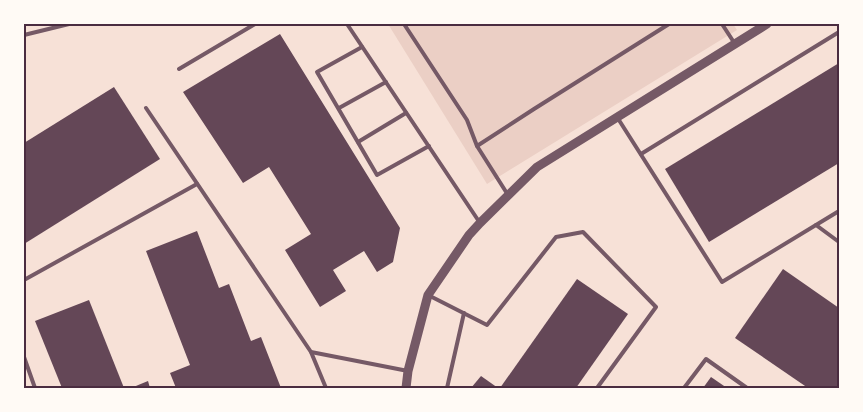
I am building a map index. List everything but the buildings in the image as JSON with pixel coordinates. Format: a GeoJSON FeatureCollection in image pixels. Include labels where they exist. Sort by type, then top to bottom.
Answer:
{"type":"FeatureCollection","features":[{"type":"Feature","properties":{"kind":"street"},"geometry":{"type":"LineString","coordinates":[[406,388],[408,371],[428,295],[469,235],[508,195],[537,166],[767,24]]}},
{"type":"Feature","properties":{"kind":"lane"},"geometry":{"type":"LineString","coordinates":[[24,35],[69,24]]}},
{"type":"Feature","properties":{"kind":"lane"},"geometry":{"type":"LineString","coordinates":[[179,69],[255,24]]}},
{"type":"Feature","properties":{"kind":"lane"},"geometry":{"type":"LineString","coordinates":[[347,24],[480,224]]}},
{"type":"Feature","properties":{"kind":"lane"},"geometry":{"type":"LineString","coordinates":[[404,24],[467,120],[477,146],[508,195]]}},
{"type":"Feature","properties":{"kind":"lane"},"geometry":{"type":"LineString","coordinates":[[477,146],[534,108],[669,24]]}},
{"type":"Feature","properties":{"kind":"lane"},"geometry":{"type":"LineString","coordinates":[[722,24],[735,44]]}},
{"type":"Feature","properties":{"kind":"lane"},"geometry":{"type":"LineString","coordinates":[[641,154],[839,32]]}},
{"type":"Feature","properties":{"kind":"lane"},"geometry":{"type":"LineString","coordinates":[[362,47],[317,72],[377,175],[429,146]]}},
{"type":"Feature","properties":{"kind":"lane"},"geometry":{"type":"LineString","coordinates":[[338,108],[386,82]]}},
{"type":"Feature","properties":{"kind":"lane"},"geometry":{"type":"LineString","coordinates":[[146,108],[311,352],[326,388]]}},
{"type":"Feature","properties":{"kind":"lane"},"geometry":{"type":"LineString","coordinates":[[358,142],[406,113]]}},
{"type":"Feature","properties":{"kind":"lane"},"geometry":{"type":"LineString","coordinates":[[617,117],[722,282],[839,211]]}},
{"type":"Feature","properties":{"kind":"lane"},"geometry":{"type":"LineString","coordinates":[[24,280],[197,184]]}},
{"type":"Feature","properties":{"kind":"lane"},"geometry":{"type":"LineString","coordinates":[[816,225],[839,242]]}},
{"type":"Feature","properties":{"kind":"lane"},"geometry":{"type":"LineString","coordinates":[[428,295],[487,324],[556,238],[583,232],[656,306],[597,388]]}},
{"type":"Feature","properties":{"kind":"lane"},"geometry":{"type":"LineString","coordinates":[[447,388],[464,313]]}},
{"type":"Feature","properties":{"kind":"lane"},"geometry":{"type":"LineString","coordinates":[[311,352],[408,371]]}},
{"type":"Feature","properties":{"kind":"lane"},"geometry":{"type":"LineString","coordinates":[[24,356],[35,388]]}},
{"type":"Feature","properties":{"kind":"lane"},"geometry":{"type":"LineString","coordinates":[[684,388],[706,359],[747,388]]}},
{"type":"Feature","properties":{"kind":"shaded area"},"geometry":{"type":"Polygon","coordinates":[[[388,24],[733,24],[737,30],[487,184],[388,24]]]}}]}
